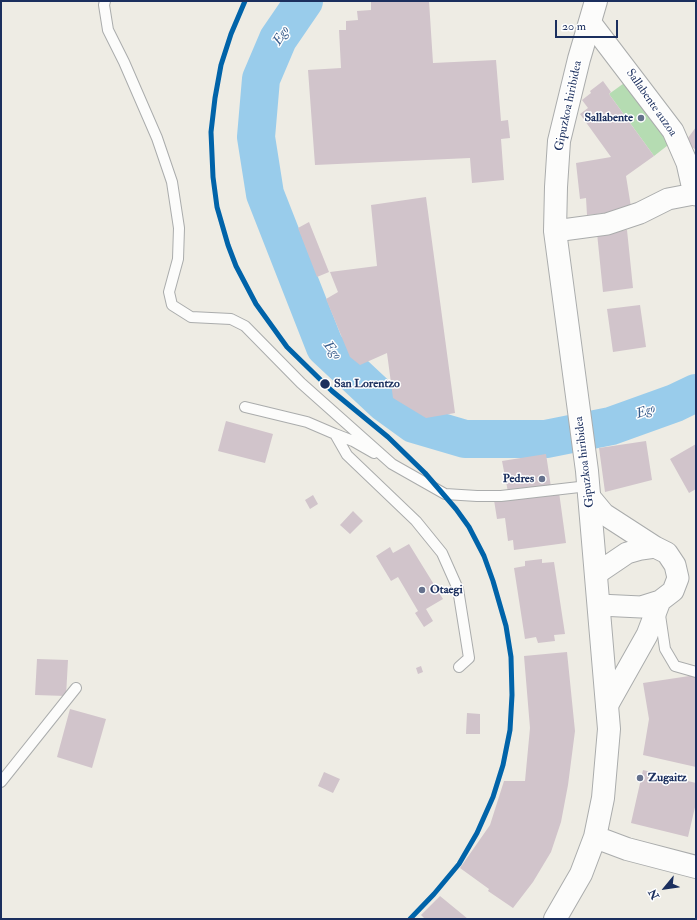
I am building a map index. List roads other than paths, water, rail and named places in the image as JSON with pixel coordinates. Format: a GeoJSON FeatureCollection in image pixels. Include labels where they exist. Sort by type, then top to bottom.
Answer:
{"type":"FeatureCollection","features":[{"type":"Feature","properties":{"kind":"street","name":"Gipuzkoa hiribidea"},"geometry":{"type":"LineString","coordinates":[[555,919],[581,874],[595,837],[603,798],[609,729],[589,491],[556,231],[558,141],[579,59],[596,1]]}},
{"type":"Feature","properties":{"kind":"street","name":"Sallabente auzoa"},"geometry":{"type":"LineString","coordinates":[[556,231],[607,224],[640,212],[668,199],[695,194],[687,163],[673,131],[590,22]]}},
{"type":"Feature","properties":{"kind":"street"},"geometry":{"type":"LineString","coordinates":[[589,491],[604,514],[655,547],[667,553],[675,565],[678,578],[673,591],[660,601],[641,607],[599,605]]}},
{"type":"Feature","properties":{"kind":"street"},"geometry":{"type":"LineString","coordinates":[[596,574],[627,553],[641,548],[655,547]]}},
{"type":"Feature","properties":{"kind":"street"},"geometry":{"type":"LineString","coordinates":[[607,706],[647,635],[660,601]]}},
{"type":"Feature","properties":{"kind":"street"},"geometry":{"type":"LineString","coordinates":[[595,837],[627,849],[696,867]]}},
{"type":"Feature","properties":{"kind":"lane"},"geometry":{"type":"LineString","coordinates":[[105,1],[104,5],[108,30],[124,62],[157,138],[172,182],[179,228],[178,259],[169,292],[172,305],[191,317],[231,319],[245,326],[301,383],[392,464]]}},
{"type":"Feature","properties":{"kind":"lane"},"geometry":{"type":"LineString","coordinates":[[245,407],[307,422],[353,441],[445,494],[501,496],[589,491]]}},
{"type":"Feature","properties":{"kind":"lane"},"geometry":{"type":"LineString","coordinates":[[334,434],[347,455],[416,521],[442,553],[458,589],[463,619],[468,658],[459,667]]}},
{"type":"Feature","properties":{"kind":"lane"},"geometry":{"type":"LineString","coordinates":[[660,601],[660,619],[665,649],[675,666],[696,672]]}},
{"type":"Feature","properties":{"kind":"lane"},"geometry":{"type":"LineString","coordinates":[[1,782],[76,688]]}},
{"type":"Feature","properties":{"kind":"waterway","name":"Ego"},"geometry":{"type":"LineString","coordinates":[[304,1],[278,39],[261,79],[256,137],[265,194],[325,347],[385,403],[414,424],[465,439],[546,439],[611,426],[675,403],[696,393]]}},
{"type":"Feature","properties":{"kind":"place","name":"Sallabente"},"geometry":{"type":"Point","coordinates":[641,118]}},
{"type":"Feature","properties":{"kind":"place","name":"San Lorentzo"},"geometry":{"type":"Point","coordinates":[325,384]}},
{"type":"Feature","properties":{"kind":"place","name":"Pedres"},"geometry":{"type":"Point","coordinates":[542,479]}},
{"type":"Feature","properties":{"kind":"place","name":"Otaegi"},"geometry":{"type":"Point","coordinates":[422,590]}},
{"type":"Feature","properties":{"kind":"place","name":"Zugaitz"},"geometry":{"type":"Point","coordinates":[640,778]}}]}
